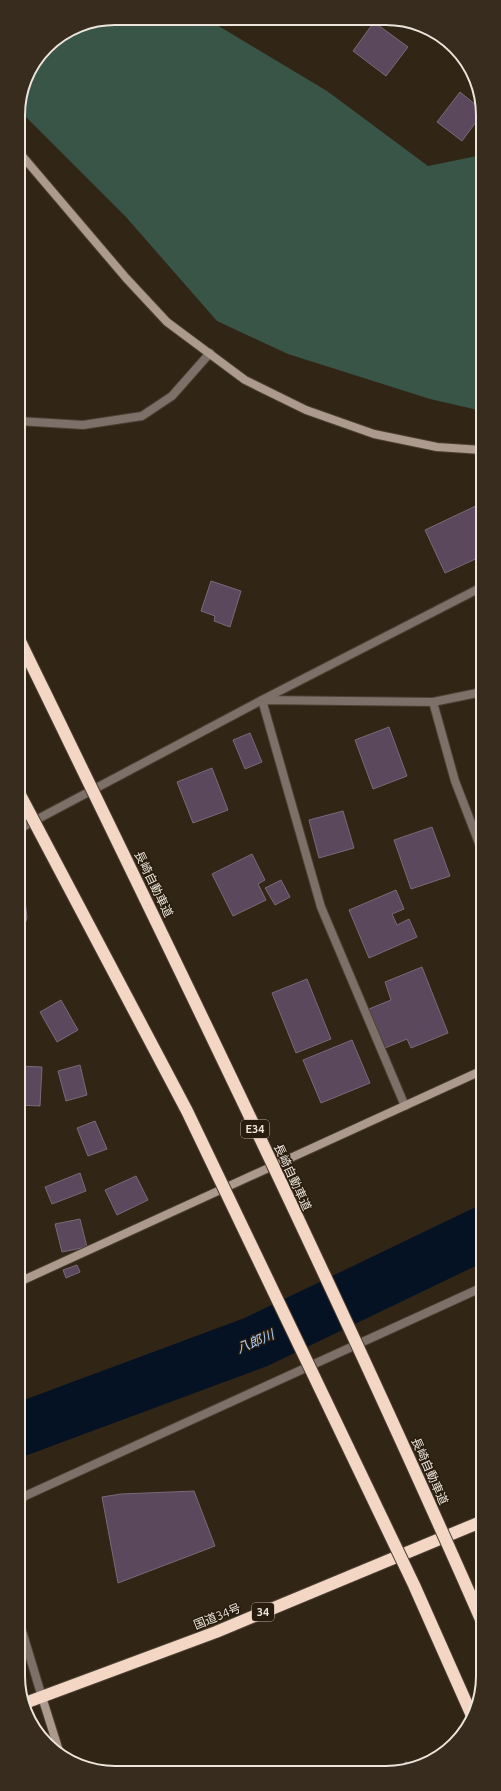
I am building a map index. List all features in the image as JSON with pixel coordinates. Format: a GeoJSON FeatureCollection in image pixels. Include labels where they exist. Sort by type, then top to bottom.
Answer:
{"type":"FeatureCollection","features":[{"type":"Feature","properties":{"kind":"highway","name":"長崎自動車道"},"geometry":{"type":"LineString","coordinates":[[25,651],[192,994],[420,1480],[476,1608]]}},
{"type":"Feature","properties":{"kind":"highway"},"geometry":{"type":"LineString","coordinates":[[25,804],[187,1111],[414,1585],[469,1711]]}},
{"type":"Feature","properties":{"kind":"highway","name":"国道34号"},"geometry":{"type":"LineString","coordinates":[[29,1701],[216,1632],[476,1526]]}},
{"type":"Feature","properties":{"kind":"street"},"geometry":{"type":"LineString","coordinates":[[25,159],[126,278],[167,322],[245,380],[312,412],[374,434],[438,447],[476,450]]}},
{"type":"Feature","properties":{"kind":"street"},"geometry":{"type":"LineString","coordinates":[[25,421],[82,425],[142,416],[172,396],[210,354]]}},
{"type":"Feature","properties":{"kind":"street"},"geometry":{"type":"LineString","coordinates":[[25,825],[262,700],[476,590]]}},
{"type":"Feature","properties":{"kind":"street"},"geometry":{"type":"LineString","coordinates":[[262,700],[432,702],[476,693]]}},
{"type":"Feature","properties":{"kind":"street"},"geometry":{"type":"LineString","coordinates":[[262,700],[321,907],[405,1106]]}},
{"type":"Feature","properties":{"kind":"street"},"geometry":{"type":"LineString","coordinates":[[432,702],[455,781],[476,835]]}},
{"type":"Feature","properties":{"kind":"street"},"geometry":{"type":"LineString","coordinates":[[25,1279],[476,1073]]}},
{"type":"Feature","properties":{"kind":"street"},"geometry":{"type":"LineString","coordinates":[[25,1496],[476,1290]]}},
{"type":"Feature","properties":{"kind":"street"},"geometry":{"type":"LineString","coordinates":[[25,1640],[57,1745]]}},
{"type":"Feature","properties":{"kind":"green space"},"geometry":{"type":"Polygon","coordinates":[[[109,25],[217,25],[327,91],[428,166],[476,156],[476,410],[430,399],[288,354],[217,321],[126,217],[25,116],[28,92],[34,75],[51,51],[75,34],[92,28],[109,25]]]}},
{"type":"Feature","properties":{"kind":"building"},"geometry":{"type":"Polygon","coordinates":[[[372,25],[378,25],[408,47],[386,76],[353,51],[372,25]]]}},
{"type":"Feature","properties":{"kind":"building"},"geometry":{"type":"Polygon","coordinates":[[[460,92],[475,104],[476,122],[462,141],[437,122],[460,92]]]}},
{"type":"Feature","properties":{"kind":"building"},"geometry":{"type":"Polygon","coordinates":[[[476,506],[476,559],[445,573],[425,530],[476,506]]]}},
{"type":"Feature","properties":{"kind":"building"},"geometry":{"type":"Polygon","coordinates":[[[211,581],[241,591],[230,627],[214,621],[215,616],[201,611],[211,581]]]}},
{"type":"Feature","properties":{"kind":"building"},"geometry":{"type":"Polygon","coordinates":[[[389,727],[407,776],[373,789],[355,740],[389,727]]]}},
{"type":"Feature","properties":{"kind":"building"},"geometry":{"type":"Polygon","coordinates":[[[250,733],[262,762],[245,769],[233,740],[250,733]]]}},
{"type":"Feature","properties":{"kind":"building"},"geometry":{"type":"Polygon","coordinates":[[[212,768],[228,810],[193,823],[177,782],[212,768]]]}},
{"type":"Feature","properties":{"kind":"building"},"geometry":{"type":"Polygon","coordinates":[[[343,811],[354,848],[319,858],[309,820],[343,811]]]}},
{"type":"Feature","properties":{"kind":"building"},"geometry":{"type":"Polygon","coordinates":[[[432,827],[450,876],[411,889],[394,840],[432,827]]]}},
{"type":"Feature","properties":{"kind":"building"},"geometry":{"type":"Polygon","coordinates":[[[252,854],[265,880],[258,884],[266,900],[233,916],[212,874],[252,854]]]}},
{"type":"Feature","properties":{"kind":"building"},"geometry":{"type":"Polygon","coordinates":[[[281,880],[290,897],[275,905],[265,888],[281,880]]]}},
{"type":"Feature","properties":{"kind":"building"},"geometry":{"type":"Polygon","coordinates":[[[396,890],[404,909],[392,914],[397,925],[409,919],[417,937],[369,958],[349,910],[396,890]]]}},
{"type":"Feature","properties":{"kind":"building"},"geometry":{"type":"Polygon","coordinates":[[[25,900],[27,918],[25,924],[25,900]]]}},
{"type":"Feature","properties":{"kind":"building"},"geometry":{"type":"Polygon","coordinates":[[[422,967],[448,1033],[411,1048],[407,1039],[385,1048],[369,1009],[391,1000],[385,982],[422,967]]]}},
{"type":"Feature","properties":{"kind":"building"},"geometry":{"type":"Polygon","coordinates":[[[307,979],[331,1039],[296,1053],[272,993],[307,979]]]}},
{"type":"Feature","properties":{"kind":"building"},"geometry":{"type":"Polygon","coordinates":[[[61,1000],[78,1030],[57,1042],[40,1012],[61,1000]]]}},
{"type":"Feature","properties":{"kind":"building"},"geometry":{"type":"Polygon","coordinates":[[[352,1040],[370,1083],[321,1103],[303,1060],[352,1040]]]}},
{"type":"Feature","properties":{"kind":"building"},"geometry":{"type":"Polygon","coordinates":[[[80,1065],[87,1095],[66,1101],[58,1071],[80,1065]]]}},
{"type":"Feature","properties":{"kind":"building"},"geometry":{"type":"Polygon","coordinates":[[[25,1066],[42,1067],[40,1106],[25,1105],[25,1066]]]}},
{"type":"Feature","properties":{"kind":"building"},"geometry":{"type":"Polygon","coordinates":[[[95,1121],[107,1149],[88,1156],[77,1128],[95,1121]]]}},
{"type":"Feature","properties":{"kind":"building"},"geometry":{"type":"Polygon","coordinates":[[[80,1173],[86,1191],[52,1204],[45,1187],[80,1173]]]}},
{"type":"Feature","properties":{"kind":"building"},"geometry":{"type":"Polygon","coordinates":[[[136,1176],[148,1200],[117,1215],[105,1190],[136,1176]]]}},
{"type":"Feature","properties":{"kind":"building"},"geometry":{"type":"Polygon","coordinates":[[[80,1219],[87,1247],[62,1252],[55,1224],[80,1219]]]}},
{"type":"Feature","properties":{"kind":"building"},"geometry":{"type":"Polygon","coordinates":[[[77,1265],[80,1272],[66,1278],[63,1270],[77,1265]]]}},
{"type":"Feature","properties":{"kind":"building"},"geometry":{"type":"Polygon","coordinates":[[[194,1491],[215,1546],[118,1583],[102,1497],[121,1494],[194,1491]]]}},
{"type":"Feature","properties":{"kind":"waterway","name":"八郎川"},"geometry":{"type":"LineString","coordinates":[[25,1428],[256,1342],[476,1236]]}}]}
